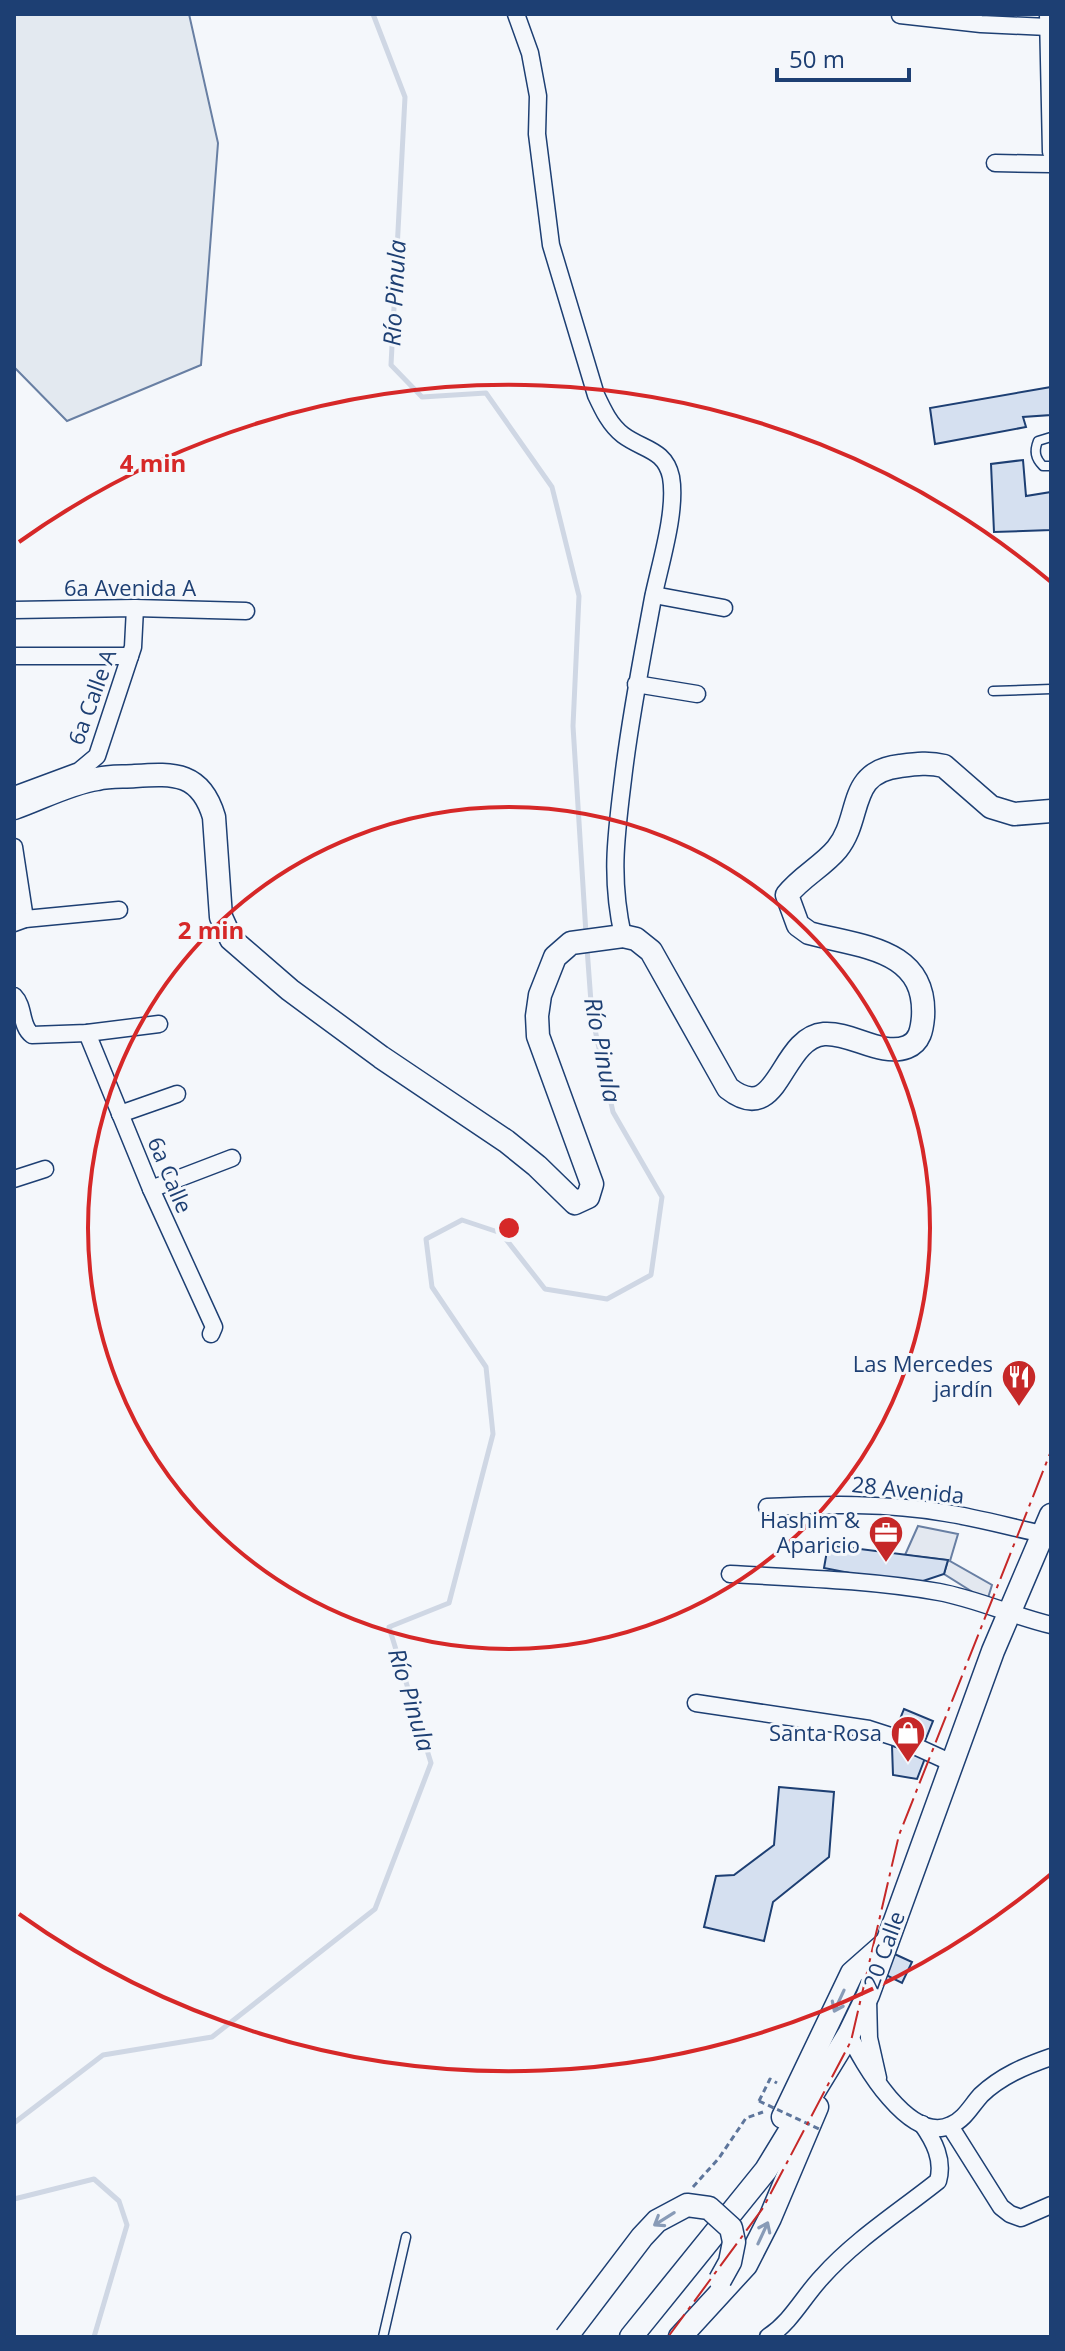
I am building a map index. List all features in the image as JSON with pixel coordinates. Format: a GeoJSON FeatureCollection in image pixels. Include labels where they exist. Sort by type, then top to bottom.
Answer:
{"type":"FeatureCollection","features":[{"type":"Feature","properties":{"kind":"street"},"geometry":{"type":"LineString","coordinates":[[516,14],[530,53],[538,96],[537,134],[551,245],[596,395],[604,415],[624,436],[656,452],[666,463],[671,479],[670,509],[636,684],[614,855],[614,937]]}},
{"type":"Feature","properties":{"kind":"street"},"geometry":{"type":"LineString","coordinates":[[900,15],[981,24],[1048,21],[1051,152]]}},
{"type":"Feature","properties":{"kind":"street"},"geometry":{"type":"LineString","coordinates":[[995,163],[1051,164]]}},
{"type":"Feature","properties":{"kind":"street"},"geometry":{"type":"LineString","coordinates":[[654,595],[724,608]]}},
{"type":"Feature","properties":{"kind":"street","name":"6a Avenida A"},"geometry":{"type":"LineString","coordinates":[[14,610],[135,608],[246,611]]}},
{"type":"Feature","properties":{"kind":"street","name":"6a Calle A"},"geometry":{"type":"LineString","coordinates":[[14,799],[17,794],[79,771],[97,756],[133,647],[135,608]]}},
{"type":"Feature","properties":{"kind":"street"},"geometry":{"type":"LineString","coordinates":[[14,656],[130,656]]}},
{"type":"Feature","properties":{"kind":"street"},"geometry":{"type":"LineString","coordinates":[[636,684],[697,694]]}},
{"type":"Feature","properties":{"kind":"street"},"geometry":{"type":"LineString","coordinates":[[14,808],[95,779],[172,774],[200,788],[214,817],[221,917],[231,939],[290,990],[381,1057],[506,1141],[575,1203],[588,1197],[592,1184],[545,1061],[538,1036],[537,1016],[546,974],[555,957],[571,943],[614,937],[636,939],[651,951],[728,1088],[739,1096],[759,1098],[771,1091],[795,1050],[812,1037],[842,1034],[894,1050],[911,1046],[922,1033],[922,992],[912,971],[892,957],[809,933],[798,925],[791,913],[787,895],[795,884],[837,849],[846,835],[862,786],[871,776],[895,766],[934,763],[944,766],[991,807],[1014,814],[1051,811]]}},
{"type":"Feature","properties":{"kind":"street"},"geometry":{"type":"LineString","coordinates":[[14,847],[20,921],[119,910]]}},
{"type":"Feature","properties":{"kind":"street"},"geometry":{"type":"LineString","coordinates":[[14,996],[21,1004],[26,1030],[32,1035],[87,1033],[159,1024]]}},
{"type":"Feature","properties":{"kind":"street","name":"6a Calle"},"geometry":{"type":"LineString","coordinates":[[87,1033],[151,1189],[214,1327],[211,1334]]}},
{"type":"Feature","properties":{"kind":"street"},"geometry":{"type":"LineString","coordinates":[[120,1114],[177,1094]]}},
{"type":"Feature","properties":{"kind":"street"},"geometry":{"type":"LineString","coordinates":[[151,1189],[232,1158]]}},
{"type":"Feature","properties":{"kind":"street"},"geometry":{"type":"LineString","coordinates":[[14,1179],[45,1169]]}},
{"type":"Feature","properties":{"kind":"street","name":"28 Avenida"},"geometry":{"type":"LineString","coordinates":[[767,1507],[855,1505],[910,1508],[1047,1525]]}},
{"type":"Feature","properties":{"kind":"street","name":"20 Calle"},"geometry":{"type":"LineString","coordinates":[[631,2337],[766,2170],[849,2034],[868,1995],[952,1763],[1047,1525]]}},
{"type":"Feature","properties":{"kind":"street"},"geometry":{"type":"LineString","coordinates":[[730,1574],[869,1583],[939,1592],[1051,1625]]}},
{"type":"Feature","properties":{"kind":"street"},"geometry":{"type":"LineString","coordinates":[[696,1703],[869,1729],[952,1763]]}},
{"type":"Feature","properties":{"kind":"street"},"geometry":{"type":"LineString","coordinates":[[616,2337],[654,2295],[746,2177],[776,2130],[852,1973],[887,1942]]}},
{"type":"Feature","properties":{"kind":"street"},"geometry":{"type":"LineString","coordinates":[[868,1995],[869,2038],[879,2084]]}},
{"type":"Feature","properties":{"kind":"street"},"geometry":{"type":"LineString","coordinates":[[849,2034],[859,2056],[897,2108],[922,2124],[937,2128],[950,2126],[968,2113],[980,2096],[999,2080],[1051,2057]]}},
{"type":"Feature","properties":{"kind":"street"},"geometry":{"type":"LineString","coordinates":[[680,2337],[729,2286],[758,2243],[814,2117],[827,2071]]}},
{"type":"Feature","properties":{"kind":"street"},"geometry":{"type":"LineString","coordinates":[[768,2337],[787,2323],[821,2277],[846,2254],[938,2181],[941,2169],[934,2142],[922,2124]]}},
{"type":"Feature","properties":{"kind":"street"},"geometry":{"type":"LineString","coordinates":[[950,2126],[1001,2207],[1021,2218],[1051,2205]]}},
{"type":"Feature","properties":{"kind":"street"},"geometry":{"type":"LineString","coordinates":[[566,2337],[657,2221],[687,2205],[709,2208],[731,2228],[734,2242],[730,2262],[720,2280],[665,2337]]}},
{"type":"Feature","properties":{"kind":"lane"},"geometry":{"type":"LineString","coordinates":[[1051,437],[1038,441],[1035,449],[1037,460],[1043,466],[1051,466]]}},
{"type":"Feature","properties":{"kind":"lane"},"geometry":{"type":"LineString","coordinates":[[993,691],[1051,689]]}},
{"type":"Feature","properties":{"kind":"lane"},"geometry":{"type":"LineString","coordinates":[[383,2337],[406,2237]]}},
{"type":"Feature","properties":{"kind":"path"},"geometry":{"type":"LineString","coordinates":[[774,2093],[779,2084],[770,2079],[759,2101],[819,2129]]}},
{"type":"Feature","properties":{"kind":"path"},"geometry":{"type":"LineString","coordinates":[[691,2189],[719,2158],[746,2118],[764,2112],[769,2103]]}},
{"type":"Feature","properties":{"kind":"shaded area"},"geometry":{"type":"Polygon","coordinates":[[[14,14],[189,14],[218,143],[201,365],[67,421],[14,367],[14,14]]]}},
{"type":"Feature","properties":{"kind":"shaded area"},"geometry":{"type":"Polygon","coordinates":[[[918,1526],[958,1534],[950,1561],[992,1585],[987,1601],[944,1574],[948,1560],[905,1555],[918,1526]]]}},
{"type":"Feature","properties":{"kind":"building"},"geometry":{"type":"Polygon","coordinates":[[[1051,387],[1051,415],[1023,417],[1026,427],[935,444],[930,408],[1051,387]]]}},
{"type":"Feature","properties":{"kind":"building"},"geometry":{"type":"Polygon","coordinates":[[[1023,460],[1026,496],[1051,492],[1051,530],[994,532],[991,464],[1023,460]]]}},
{"type":"Feature","properties":{"kind":"building","name":"Hashim & Aparicio"},"geometry":{"type":"Polygon","coordinates":[[[828,1545],[948,1560],[944,1574],[911,1585],[824,1568],[828,1545]]]}},
{"type":"Feature","properties":{"kind":"building"},"geometry":{"type":"Polygon","coordinates":[[[904,1709],[933,1721],[923,1746],[894,1734],[904,1709]]]}},
{"type":"Feature","properties":{"kind":"building","name":"Santa Rosa"},"geometry":{"type":"Polygon","coordinates":[[[892,1746],[927,1753],[917,1779],[893,1775],[892,1746]]]}},
{"type":"Feature","properties":{"kind":"building"},"geometry":{"type":"Polygon","coordinates":[[[779,1787],[834,1792],[829,1857],[773,1902],[764,1941],[704,1927],[716,1876],[734,1875],[774,1845],[779,1787]]]}},
{"type":"Feature","properties":{"kind":"building"},"geometry":{"type":"Polygon","coordinates":[[[888,1951],[912,1962],[902,1983],[878,1971],[888,1951]]]}},
{"type":"Feature","properties":{"kind":"waterway","name":"Río Pinula"},"geometry":{"type":"LineString","coordinates":[[373,14],[405,97],[391,365],[422,397],[486,393],[552,487],[579,596],[573,726],[586,934]]}},
{"type":"Feature","properties":{"kind":"waterway","name":"Río Pinula"},"geometry":{"type":"LineString","coordinates":[[14,2123],[103,2055],[212,2037],[375,1909],[431,1763],[389,1627],[449,1603],[493,1434],[486,1367],[432,1287],[426,1239],[462,1220],[501,1233],[545,1289],[607,1299],[651,1275],[662,1197],[613,1112],[592,1016],[587,948]]}},
{"type":"Feature","properties":{"kind":"waterway"},"geometry":{"type":"LineString","coordinates":[[14,2199],[94,2179],[119,2201],[127,2225],[94,2337]]}},
{"type":"Feature","properties":{"kind":"power"},"geometry":{"type":"LineString","coordinates":[[668,2337],[763,2208],[851,2041],[899,1835],[1051,1451]]}},
{"type":"Feature","properties":{"kind":"place","name":"Las Mercedes jardín"},"geometry":{"type":"Point","coordinates":[1019,1408]}},
{"type":"Feature","properties":{"kind":"place","name":"Hashim & Aparicio"},"geometry":{"type":"Point","coordinates":[886,1564]}},
{"type":"Feature","properties":{"kind":"place","name":"Santa Rosa"},"geometry":{"type":"Point","coordinates":[908,1764]}}]}
